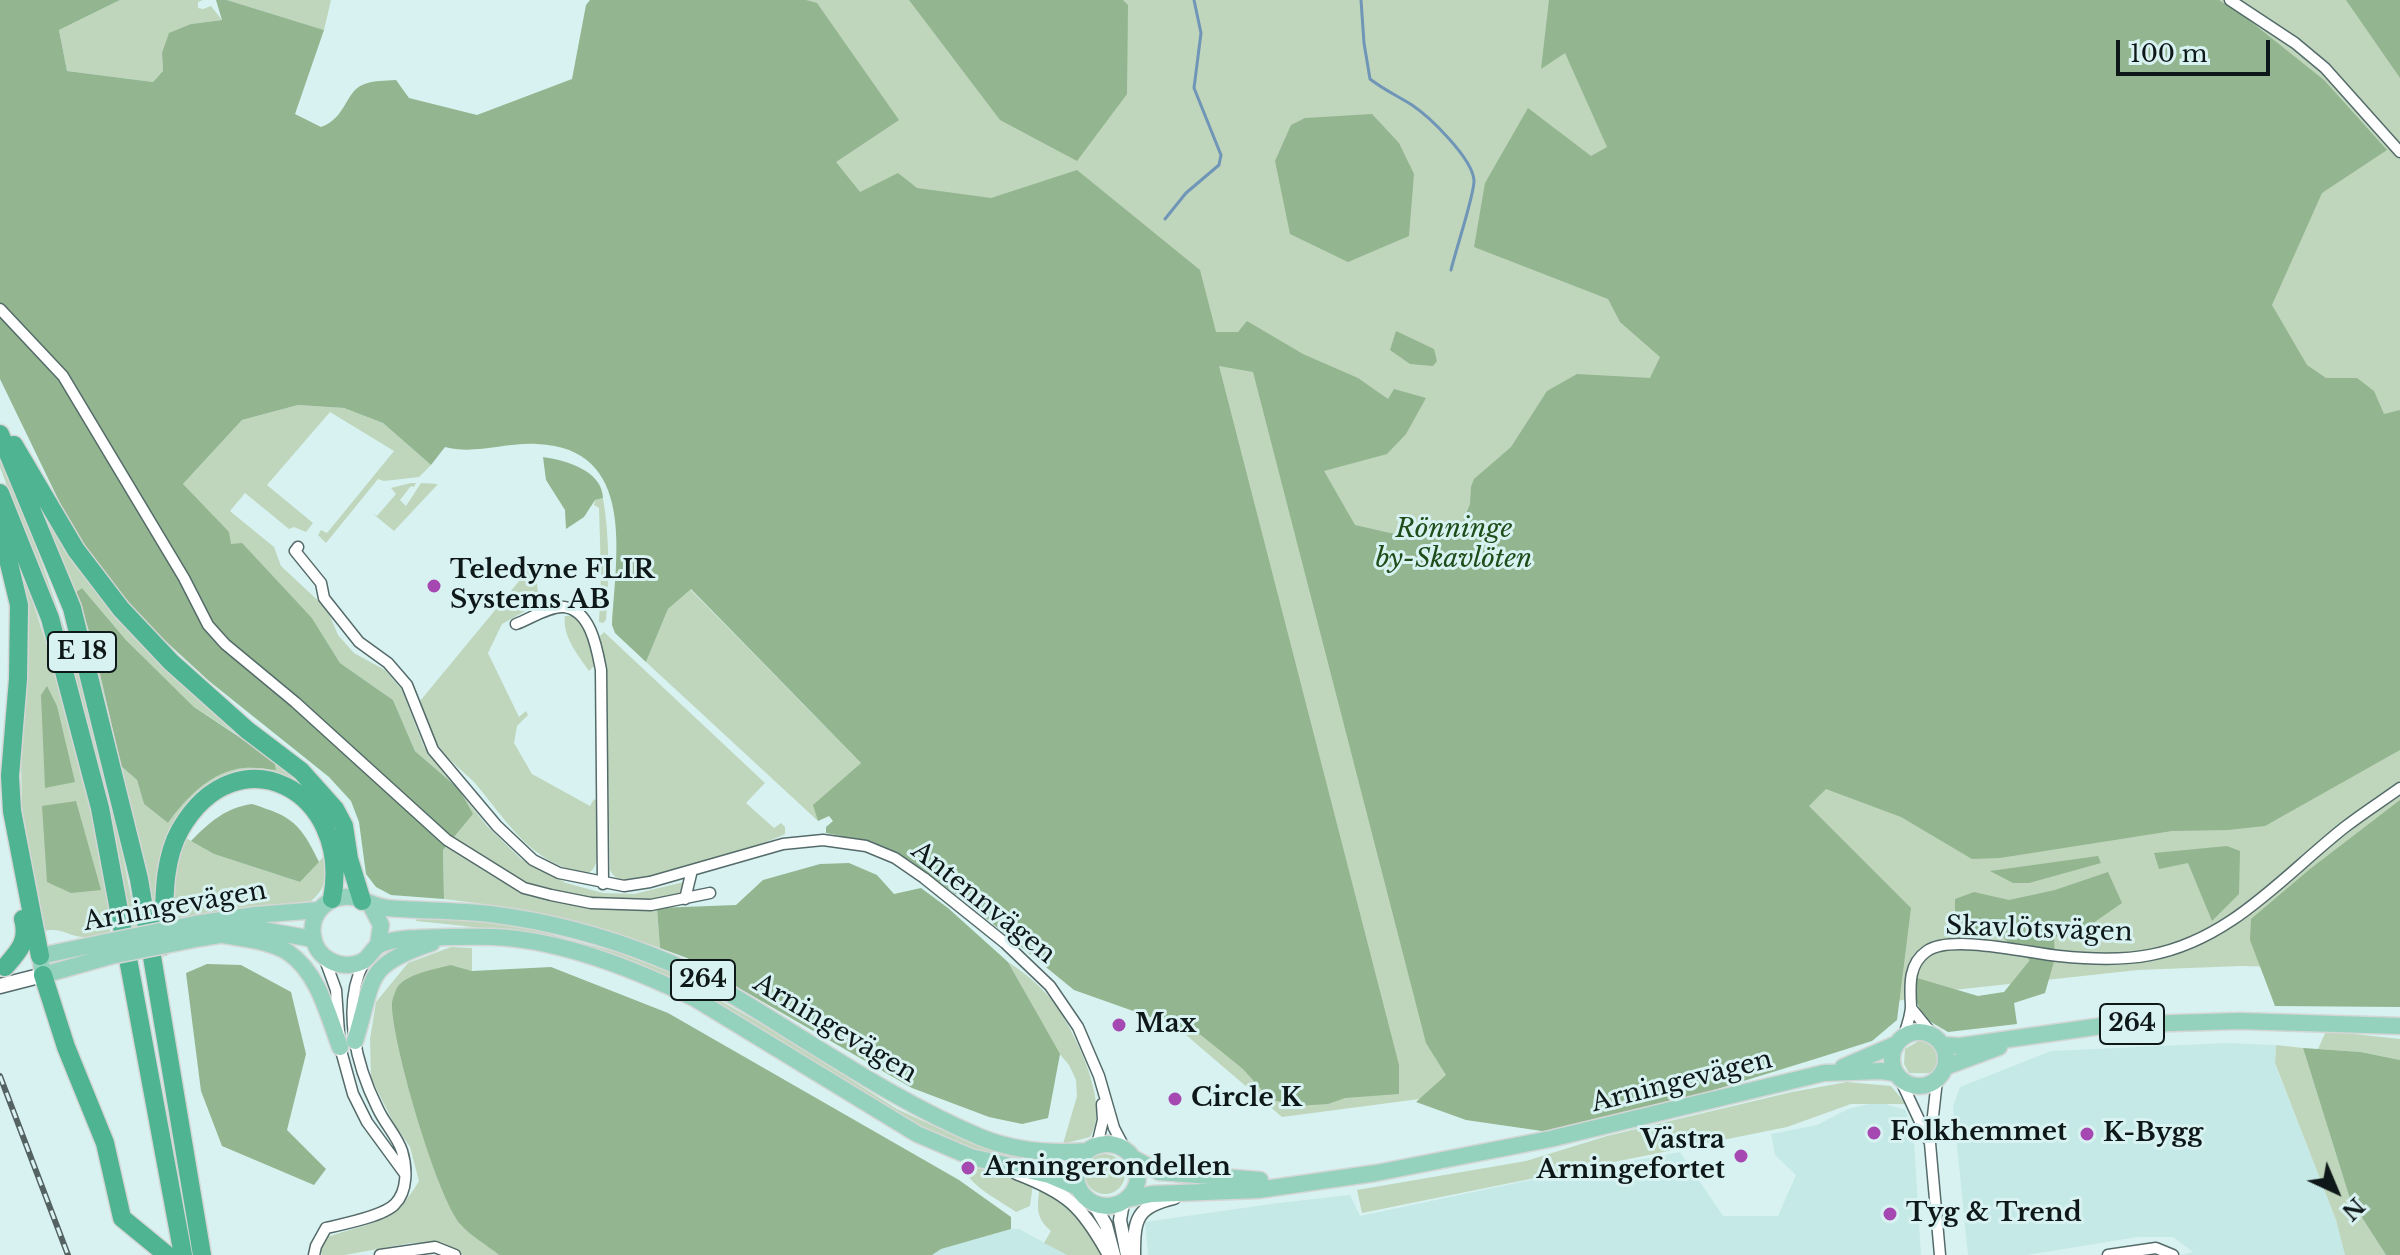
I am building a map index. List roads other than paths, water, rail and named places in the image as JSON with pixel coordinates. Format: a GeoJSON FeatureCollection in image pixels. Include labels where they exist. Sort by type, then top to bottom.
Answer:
{"type":"FeatureCollection","features":[{"type":"Feature","properties":{"kind":"highway"},"geometry":{"type":"LineString","coordinates":[[0,422],[76,550],[121,609],[171,662],[247,730],[301,771],[335,809],[344,826],[349,859],[366,903]]}},
{"type":"Feature","properties":{"kind":"highway","name":"E 18"},"geometry":{"type":"LineString","coordinates":[[0,434],[72,608],[139,879],[202,1255]]}},
{"type":"Feature","properties":{"kind":"highway","name":"E 18"},"geometry":{"type":"LineString","coordinates":[[0,493],[50,618],[100,808],[183,1255]]}},
{"type":"Feature","properties":{"kind":"highway"},"geometry":{"type":"LineString","coordinates":[[0,526],[19,605],[18,679],[10,776],[12,811],[40,956]]}},
{"type":"Feature","properties":{"kind":"highway"},"geometry":{"type":"LineString","coordinates":[[171,1077],[162,971],[169,858],[179,832],[201,799],[223,787],[251,779],[272,781],[303,797],[317,810],[332,840],[335,885],[325,905]]}},
{"type":"Feature","properties":{"kind":"highway"},"geometry":{"type":"LineString","coordinates":[[3,968],[19,952],[26,938],[6,826],[12,811]]}},
{"type":"Feature","properties":{"kind":"highway"},"geometry":{"type":"LineString","coordinates":[[43,975],[66,1047],[105,1143],[122,1218],[167,1255]]}},
{"type":"Feature","properties":{"kind":"main road","name":"Arningevägen"},"geometry":{"type":"LineString","coordinates":[[40,956],[108,949],[198,931],[255,915],[325,905],[353,896],[366,903],[491,914],[568,929],[659,958],[730,994],[872,1082],[971,1133],[1033,1152],[1061,1153],[1092,1148]]}},
{"type":"Feature","properties":{"kind":"main road"},"geometry":{"type":"LineString","coordinates":[[325,905],[312,925],[313,939],[324,957],[334,964],[350,965],[364,961],[378,945],[381,925],[366,903]]}},
{"type":"Feature","properties":{"kind":"main road","name":"Arningevägen"},"geometry":{"type":"LineString","coordinates":[[198,931],[222,935],[257,929],[313,939]]}},
{"type":"Feature","properties":{"kind":"main road"},"geometry":{"type":"LineString","coordinates":[[222,935],[288,952],[306,969],[348,1044]]}},
{"type":"Feature","properties":{"kind":"main road"},"geometry":{"type":"LineString","coordinates":[[348,1044],[373,978],[386,961],[448,937]]}},
{"type":"Feature","properties":{"kind":"main road","name":"Arningevägen"},"geometry":{"type":"LineString","coordinates":[[378,945],[411,938],[496,937],[561,948],[657,980],[694,998],[894,1122],[971,1157],[1049,1175],[1077,1187]]}},
{"type":"Feature","properties":{"kind":"main road","name":"Arningevägen"},"geometry":{"type":"LineString","coordinates":[[43,975],[108,949]]}},
{"type":"Feature","properties":{"kind":"main road"},"geometry":{"type":"LineString","coordinates":[[0,986],[43,975],[40,956],[3,968]]}},
{"type":"Feature","properties":{"kind":"main road","name":"264"},"geometry":{"type":"LineString","coordinates":[[1899,1040],[1919,1031],[1960,1046],[2109,1025],[2239,1021],[2400,1026]]}},
{"type":"Feature","properties":{"kind":"main road","name":"264"},"geometry":{"type":"LineString","coordinates":[[1898,1076],[1918,1086],[2026,1036]]}},
{"type":"Feature","properties":{"kind":"main road","name":"Arningevägen"},"geometry":{"type":"LineString","coordinates":[[1125,1201],[1152,1194],[1258,1190],[1476,1155],[1834,1071],[1899,1040]]}},
{"type":"Feature","properties":{"kind":"main road"},"geometry":{"type":"LineString","coordinates":[[1898,1076],[1891,1059],[1899,1040]]}},
{"type":"Feature","properties":{"kind":"main road"},"geometry":{"type":"LineString","coordinates":[[1938,1040],[1946,1056],[1941,1073]]}},
{"type":"Feature","properties":{"kind":"main road","name":"Arningevägen"},"geometry":{"type":"LineString","coordinates":[[1834,1071],[1898,1076]]}},
{"type":"Feature","properties":{"kind":"main road","name":"264"},"geometry":{"type":"LineString","coordinates":[[1092,1148],[1111,1144],[1129,1154]]}},
{"type":"Feature","properties":{"kind":"main road"},"geometry":{"type":"LineString","coordinates":[[1077,1187],[1076,1167],[1092,1148]]}},
{"type":"Feature","properties":{"kind":"main road","name":"Arningevägen"},"geometry":{"type":"LineString","coordinates":[[1129,1154],[1159,1172],[1200,1177],[1257,1180],[1353,1177]]}},
{"type":"Feature","properties":{"kind":"main road"},"geometry":{"type":"LineString","coordinates":[[1125,1201],[1138,1180],[1138,1169],[1129,1154]]}},
{"type":"Feature","properties":{"kind":"main road","name":"264"},"geometry":{"type":"LineString","coordinates":[[1077,1187],[1094,1204],[1113,1206],[1125,1201]]}},
{"type":"Feature","properties":{"kind":"street"},"geometry":{"type":"LineString","coordinates":[[2230,0],[2295,43],[2325,68],[2400,152]]}},
{"type":"Feature","properties":{"kind":"street"},"geometry":{"type":"LineString","coordinates":[[0,309],[63,376],[184,578],[208,625],[225,644],[295,702],[447,840],[524,888],[551,895],[591,903],[651,905],[710,893]]}},
{"type":"Feature","properties":{"kind":"street","name":"Antennvägen"},"geometry":{"type":"LineString","coordinates":[[298,547],[295,551],[321,583],[324,598],[359,642],[388,663],[407,685],[433,750],[516,847],[533,860],[559,873],[624,886],[783,844],[823,840],[866,846],[895,858],[924,878],[1005,943],[1050,986],[1078,1027],[1099,1076],[1101,1090],[1103,1120],[1092,1148]]}},
{"type":"Feature","properties":{"kind":"street"},"geometry":{"type":"LineString","coordinates":[[516,624],[565,607],[577,613],[588,625],[595,643],[601,670],[603,884]]}},
{"type":"Feature","properties":{"kind":"street","name":"Skavlötsvägen"},"geometry":{"type":"LineString","coordinates":[[1899,1040],[1911,1008],[1909,994],[1913,966],[1927,951],[1942,945],[1962,944],[2109,959],[2150,955],[2193,943],[2246,911],[2346,826],[2400,788]]}},
{"type":"Feature","properties":{"kind":"street"},"geometry":{"type":"LineString","coordinates":[[715,875],[728,860]]}},
{"type":"Feature","properties":{"kind":"street"},"geometry":{"type":"LineString","coordinates":[[685,899],[692,870]]}},
{"type":"Feature","properties":{"kind":"street"},"geometry":{"type":"LineString","coordinates":[[324,957],[336,990],[348,1044],[353,1094],[385,1149],[405,1174]]}},
{"type":"Feature","properties":{"kind":"street"},"geometry":{"type":"LineString","coordinates":[[314,1255],[326,1228],[394,1206],[404,1190],[403,1152],[348,1044],[356,977],[364,961]]}},
{"type":"Feature","properties":{"kind":"street"},"geometry":{"type":"LineString","coordinates":[[1911,1008],[1938,1040]]}},
{"type":"Feature","properties":{"kind":"street"},"geometry":{"type":"LineString","coordinates":[[1940,1255],[1930,1143],[1941,1073]]}},
{"type":"Feature","properties":{"kind":"street"},"geometry":{"type":"LineString","coordinates":[[1898,1076],[1930,1143]]}},
{"type":"Feature","properties":{"kind":"street","name":"Antennvägen"},"geometry":{"type":"LineString","coordinates":[[1101,1090],[1114,1128],[1129,1154]]}},
{"type":"Feature","properties":{"kind":"street"},"geometry":{"type":"LineString","coordinates":[[971,1157],[1050,1186],[1067,1198],[1093,1225],[1111,1255]]}},
{"type":"Feature","properties":{"kind":"street"},"geometry":{"type":"LineString","coordinates":[[1134,1255],[1134,1223],[1144,1210],[1159,1202],[1205,1191]]}},
{"type":"Feature","properties":{"kind":"street"},"geometry":{"type":"LineString","coordinates":[[1125,1201],[1120,1220],[1127,1255]]}},
{"type":"Feature","properties":{"kind":"street"},"geometry":{"type":"LineString","coordinates":[[1094,1204],[1106,1225],[1111,1255]]}},
{"type":"Feature","properties":{"kind":"street"},"geometry":{"type":"LineString","coordinates":[[380,1255],[435,1247],[455,1255]]}},
{"type":"Feature","properties":{"kind":"street"},"geometry":{"type":"LineString","coordinates":[[2108,1255],[2156,1248],[2173,1255]]}},
{"type":"Feature","properties":{"kind":"waterway"},"geometry":{"type":"LineString","coordinates":[[1165,219],[1186,193],[1219,165],[1221,155],[1194,88],[1201,33],[1194,0]]}},
{"type":"Feature","properties":{"kind":"waterway"},"geometry":{"type":"LineString","coordinates":[[1361,0],[1370,79],[1429,119],[1449,139],[1472,171],[1471,197],[1451,270]]}},
{"type":"Feature","properties":{"kind":"railway"},"geometry":{"type":"LineString","coordinates":[[0,1076],[68,1255]]}},
{"type":"Feature","properties":{"kind":"place","name":"Teledyne FLIR Systems AB"},"geometry":{"type":"Point","coordinates":[434,586]}},
{"type":"Feature","properties":{"kind":"place","name":"Max"},"geometry":{"type":"Point","coordinates":[1119,1025]}},
{"type":"Feature","properties":{"kind":"place","name":"Circle K"},"geometry":{"type":"Point","coordinates":[1175,1099]}},
{"type":"Feature","properties":{"kind":"place","name":"Folkhemmet"},"geometry":{"type":"Point","coordinates":[1874,1133]}},
{"type":"Feature","properties":{"kind":"place","name":"K-Bygg"},"geometry":{"type":"Point","coordinates":[2087,1134]}},
{"type":"Feature","properties":{"kind":"place","name":"Västra Arningefortet"},"geometry":{"type":"Point","coordinates":[1741,1156]}},
{"type":"Feature","properties":{"kind":"place","name":"Arningerondellen"},"geometry":{"type":"Point","coordinates":[968,1168]}},
{"type":"Feature","properties":{"kind":"place","name":"Tyg & Trend"},"geometry":{"type":"Point","coordinates":[1890,1214]}},
{"type":"Feature","properties":{"kind":"park label","name":"Rönninge by-Skavlöten"},"geometry":{"type":"Point","coordinates":[1454,545]}}]}
